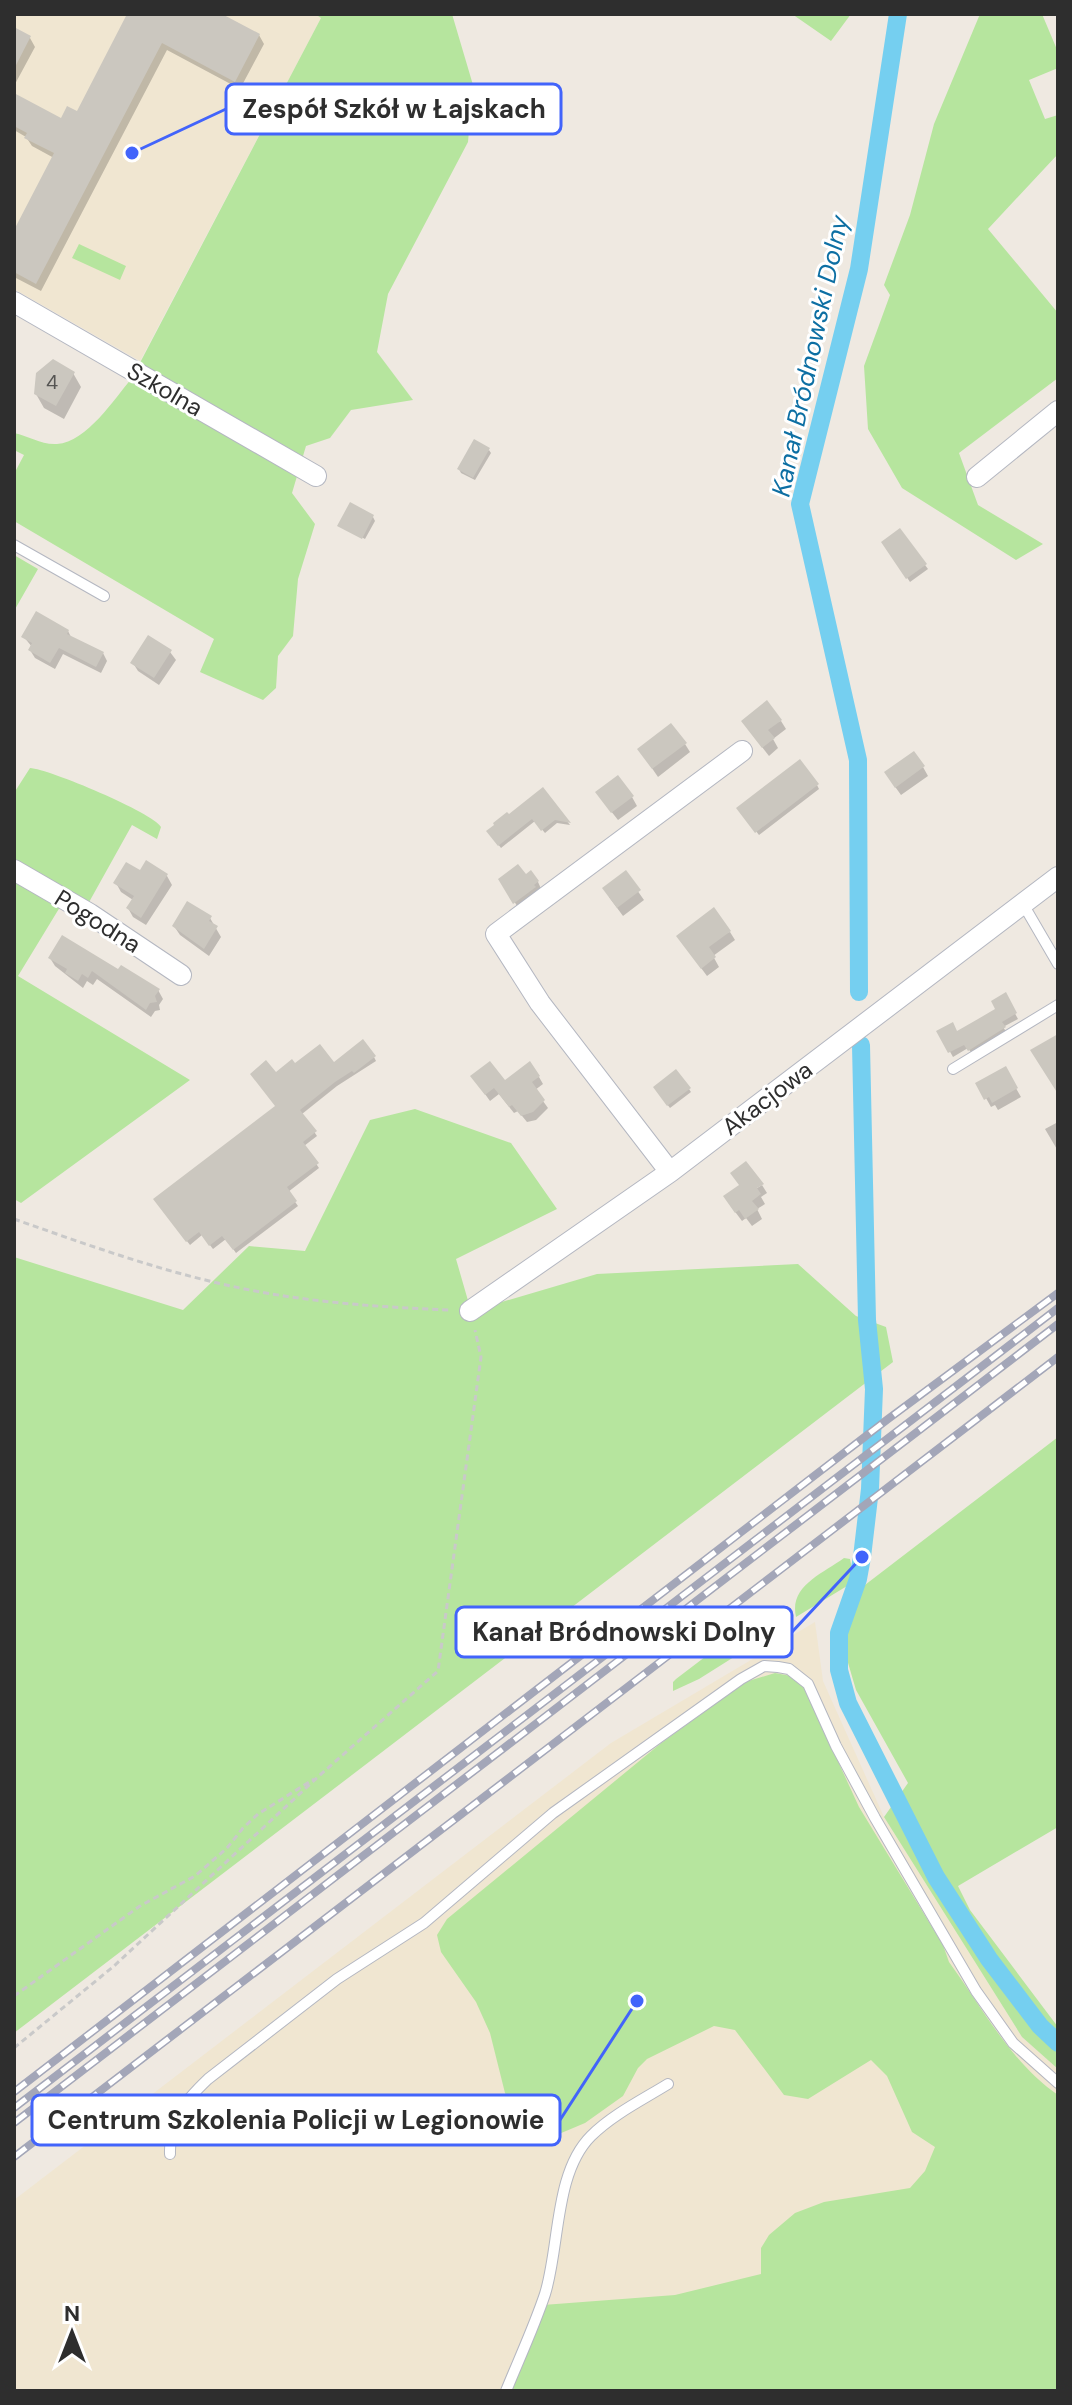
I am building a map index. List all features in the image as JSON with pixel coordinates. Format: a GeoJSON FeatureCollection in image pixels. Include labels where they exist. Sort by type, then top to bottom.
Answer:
{"type":"FeatureCollection","features":[{"type":"Feature","properties":{"kind":"street","name":"Szkolna"},"geometry":{"type":"LineString","coordinates":[[14,302],[316,476]]}},
{"type":"Feature","properties":{"kind":"street"},"geometry":{"type":"LineString","coordinates":[[977,477],[1058,411]]}},
{"type":"Feature","properties":{"kind":"street"},"geometry":{"type":"LineString","coordinates":[[670,1172],[540,1003],[496,934],[742,751]]}},
{"type":"Feature","properties":{"kind":"street","name":"Pogodna"},"geometry":{"type":"LineString","coordinates":[[14,870],[90,914],[181,975]]}},
{"type":"Feature","properties":{"kind":"street","name":"Akacjowa"},"geometry":{"type":"LineString","coordinates":[[470,1311],[670,1172],[1058,877]]}},
{"type":"Feature","properties":{"kind":"lane"},"geometry":{"type":"LineString","coordinates":[[14,545],[104,596]]}},
{"type":"Feature","properties":{"kind":"lane"},"geometry":{"type":"LineString","coordinates":[[1023,904],[1058,964]]}},
{"type":"Feature","properties":{"kind":"lane"},"geometry":{"type":"LineString","coordinates":[[953,1069],[1058,1005]]}},
{"type":"Feature","properties":{"kind":"lane"},"geometry":{"type":"LineString","coordinates":[[170,2154],[169,2134],[176,2118],[189,2097],[208,2079],[337,1979],[424,1923],[553,1813],[741,1679],[764,1666],[789,1669],[808,1684],[836,1746],[875,1818],[976,1991],[1013,2043],[1058,2083]]}},
{"type":"Feature","properties":{"kind":"lane"},"geometry":{"type":"LineString","coordinates":[[506,2391],[546,2292],[559,2217],[572,2167],[589,2138],[668,2084]]}},
{"type":"Feature","properties":{"kind":"path"},"geometry":{"type":"LineString","coordinates":[[14,1219],[128,1258],[232,1287],[370,1306],[470,1311],[481,1357],[438,1671],[320,1775],[114,1966],[14,2048]]}},
{"type":"Feature","properties":{"kind":"path"},"geometry":{"type":"LineString","coordinates":[[14,1996],[140,1906],[195,1876],[227,1848],[258,1814],[320,1775]]}},
{"type":"Feature","properties":{"kind":"shaded area"},"geometry":{"type":"Polygon","coordinates":[[[14,14],[315,14],[321,18],[140,361],[14,289],[14,14]]]}},
{"type":"Feature","properties":{"kind":"shaded area"},"geometry":{"type":"Polygon","coordinates":[[[815,1622],[823,1681],[884,1817],[1022,2037],[1058,2069],[1058,2391],[14,2391],[14,2200],[611,1743],[815,1622]]]}},
{"type":"Feature","properties":{"kind":"green space"},"geometry":{"type":"Polygon","coordinates":[[[315,14],[452,14],[473,85],[468,142],[388,294],[377,352],[413,400],[351,410],[330,438],[306,446],[292,493],[315,524],[298,579],[293,636],[278,656],[276,688],[263,700],[200,672],[214,639],[14,521],[14,474],[24,455],[14,450],[14,433],[57,444],[79,436],[99,418],[132,378],[321,18],[315,14]]]}},
{"type":"Feature","properties":{"kind":"green space"},"geometry":{"type":"Polygon","coordinates":[[[792,14],[851,14],[831,41],[792,14]]]}},
{"type":"Feature","properties":{"kind":"green space"},"geometry":{"type":"Polygon","coordinates":[[[980,14],[1042,14],[1058,52],[1058,68],[1029,80],[1045,119],[1058,115],[1058,154],[988,229],[1058,313],[1058,378],[959,453],[978,505],[1043,544],[1016,560],[902,488],[868,429],[864,366],[890,295],[884,285],[910,215],[934,124],[980,14]]]}},
{"type":"Feature","properties":{"kind":"green space"},"geometry":{"type":"Polygon","coordinates":[[[79,244],[126,266],[120,280],[72,258],[79,244]]]}},
{"type":"Feature","properties":{"kind":"green space"},"geometry":{"type":"Polygon","coordinates":[[[14,555],[38,569],[14,611],[14,555]]]}},
{"type":"Feature","properties":{"kind":"green space"},"geometry":{"type":"Polygon","coordinates":[[[30,768],[100,793],[140,812],[161,827],[157,839],[132,825],[88,904],[14,861],[14,793],[30,768]]]}},
{"type":"Feature","properties":{"kind":"green space"},"geometry":{"type":"Polygon","coordinates":[[[14,880],[60,907],[18,976],[190,1080],[21,1203],[14,1199],[14,880]]]}},
{"type":"Feature","properties":{"kind":"green space"},"geometry":{"type":"Polygon","coordinates":[[[415,1109],[511,1143],[557,1209],[456,1259],[471,1311],[597,1274],[798,1264],[856,1316],[886,1327],[893,1362],[14,2033],[14,1257],[183,1310],[249,1246],[305,1251],[370,1120],[415,1109]]]}},
{"type":"Feature","properties":{"kind":"green space"},"geometry":{"type":"Polygon","coordinates":[[[1058,1437],[1058,1827],[958,1886],[970,1910],[1058,2027],[1058,2069],[1022,2037],[884,1817],[908,1783],[856,1690],[845,1642],[861,1588],[1058,1437]]]}},
{"type":"Feature","properties":{"kind":"green space"},"geometry":{"type":"Polygon","coordinates":[[[844,1558],[850,1559],[853,1574],[847,1586],[796,1617],[795,1606],[802,1589],[844,1558]]]}},
{"type":"Feature","properties":{"kind":"green space"},"geometry":{"type":"Polygon","coordinates":[[[743,1628],[755,1634],[757,1639],[753,1645],[699,1679],[673,1691],[676,1679],[743,1628]]]}},
{"type":"Feature","properties":{"kind":"green space"},"geometry":{"type":"Polygon","coordinates":[[[775,1673],[801,1681],[859,1807],[943,1945],[949,1962],[1012,2051],[1058,2095],[1058,2391],[512,2391],[543,2305],[675,2295],[761,2274],[761,2248],[769,2235],[795,2213],[824,2202],[910,2188],[925,2171],[935,2147],[912,2132],[887,2076],[871,2060],[808,2099],[784,2095],[735,2030],[714,2026],[647,2059],[638,2068],[623,2096],[585,2123],[547,2139],[530,2138],[505,2093],[490,2033],[476,2002],[441,1952],[437,1935],[447,1919],[660,1744],[745,1682],[775,1673]]]}},
{"type":"Feature","properties":{"kind":"building"},"geometry":{"type":"Polygon","coordinates":[[[127,14],[222,14],[260,34],[235,82],[162,43],[36,284],[14,272],[14,230],[54,153],[24,138],[27,133],[14,126],[14,93],[61,118],[67,106],[77,111],[127,14]]]}},
{"type":"Feature","properties":{"kind":"building"},"geometry":{"type":"Polygon","coordinates":[[[14,27],[31,36],[14,69],[14,27]]]}},
{"type":"Feature","properties":{"kind":"building"},"geometry":{"type":"Polygon","coordinates":[[[53,359],[75,372],[56,406],[34,394],[36,373],[53,359]]]}},
{"type":"Feature","properties":{"kind":"building"},"geometry":{"type":"Polygon","coordinates":[[[474,439],[490,448],[473,478],[457,469],[474,439]]]}},
{"type":"Feature","properties":{"kind":"building"},"geometry":{"type":"Polygon","coordinates":[[[350,502],[374,515],[362,539],[337,526],[350,502]]]}},
{"type":"Feature","properties":{"kind":"building"},"geometry":{"type":"Polygon","coordinates":[[[900,528],[927,564],[906,579],[881,542],[900,528]]]}},
{"type":"Feature","properties":{"kind":"building"},"geometry":{"type":"Polygon","coordinates":[[[36,611],[69,630],[67,634],[104,652],[96,667],[59,648],[50,663],[28,650],[32,643],[21,637],[36,611]]]}},
{"type":"Feature","properties":{"kind":"building"},"geometry":{"type":"Polygon","coordinates":[[[148,635],[172,650],[154,678],[130,663],[148,635]]]}},
{"type":"Feature","properties":{"kind":"building"},"geometry":{"type":"Polygon","coordinates":[[[767,700],[782,720],[768,730],[775,738],[762,748],[741,721],[767,700]]]}},
{"type":"Feature","properties":{"kind":"building"},"geometry":{"type":"Polygon","coordinates":[[[671,723],[687,743],[652,769],[637,749],[671,723]]]}},
{"type":"Feature","properties":{"kind":"building"},"geometry":{"type":"Polygon","coordinates":[[[914,751],[925,766],[895,788],[884,772],[914,751]]]}},
{"type":"Feature","properties":{"kind":"building"},"geometry":{"type":"Polygon","coordinates":[[[800,759],[819,784],[755,833],[736,808],[800,759]]]}},
{"type":"Feature","properties":{"kind":"building"},"geometry":{"type":"Polygon","coordinates":[[[618,775],[634,796],[611,813],[595,792],[618,775]]]}},
{"type":"Feature","properties":{"kind":"building"},"geometry":{"type":"Polygon","coordinates":[[[543,787],[571,823],[555,820],[541,831],[532,819],[498,846],[486,831],[543,787]]]}},
{"type":"Feature","properties":{"kind":"building"},"geometry":{"type":"Polygon","coordinates":[[[146,860],[168,874],[141,918],[126,908],[134,896],[113,883],[126,862],[140,870],[146,860]]]}},
{"type":"Feature","properties":{"kind":"building"},"geometry":{"type":"Polygon","coordinates":[[[518,864],[526,874],[531,870],[539,881],[534,885],[536,887],[513,904],[498,879],[518,864]]]}},
{"type":"Feature","properties":{"kind":"building"},"geometry":{"type":"Polygon","coordinates":[[[626,870],[641,890],[617,908],[602,888],[626,870]]]}},
{"type":"Feature","properties":{"kind":"building"},"geometry":{"type":"Polygon","coordinates":[[[187,901],[212,916],[209,921],[218,926],[204,949],[172,926],[187,901]]]}},
{"type":"Feature","properties":{"kind":"building"},"geometry":{"type":"Polygon","coordinates":[[[714,907],[731,931],[709,947],[716,957],[701,969],[676,936],[714,907]]]}},
{"type":"Feature","properties":{"kind":"building"},"geometry":{"type":"Polygon","coordinates":[[[62,935],[118,969],[121,965],[160,989],[155,996],[157,1002],[150,1003],[146,1010],[92,971],[88,978],[82,974],[78,981],[65,973],[67,969],[48,958],[62,935]]]}},
{"type":"Feature","properties":{"kind":"building"},"geometry":{"type":"Polygon","coordinates":[[[1006,992],[1017,1013],[1002,1022],[1006,1027],[968,1051],[964,1045],[948,1053],[936,1031],[953,1022],[957,1031],[995,1009],[991,1001],[1006,992]]]}},
{"type":"Feature","properties":{"kind":"building"},"geometry":{"type":"Polygon","coordinates":[[[1058,1034],[1058,1094],[1030,1050],[1058,1034]]]}},
{"type":"Feature","properties":{"kind":"building"},"geometry":{"type":"Polygon","coordinates":[[[363,1039],[376,1056],[354,1073],[352,1071],[335,1082],[300,1110],[317,1131],[303,1142],[319,1163],[287,1187],[297,1201],[233,1250],[222,1236],[209,1246],[199,1232],[186,1242],[153,1199],[275,1106],[250,1074],[266,1060],[276,1072],[292,1059],[295,1063],[320,1044],[334,1062],[363,1039]]]}},
{"type":"Feature","properties":{"kind":"building"},"geometry":{"type":"Polygon","coordinates":[[[490,1061],[505,1080],[530,1061],[540,1076],[532,1082],[545,1100],[533,1112],[521,1116],[494,1088],[485,1095],[470,1076],[490,1061]]]}},
{"type":"Feature","properties":{"kind":"building"},"geometry":{"type":"Polygon","coordinates":[[[1006,1066],[1018,1088],[992,1103],[989,1097],[984,1100],[975,1083],[1006,1066]]]}},
{"type":"Feature","properties":{"kind":"building"},"geometry":{"type":"Polygon","coordinates":[[[676,1069],[691,1088],[667,1106],[653,1087],[676,1069]]]}},
{"type":"Feature","properties":{"kind":"building"},"geometry":{"type":"Polygon","coordinates":[[[746,1161],[764,1184],[757,1188],[761,1194],[752,1201],[759,1209],[745,1219],[739,1210],[735,1213],[723,1196],[739,1185],[730,1173],[746,1161]]]}},
{"type":"Feature","properties":{"kind":"waterway","name":"Kanał Bródnowski Dolny"},"geometry":{"type":"LineString","coordinates":[[859,992],[858,760],[800,504],[859,269],[898,14]]}},
{"type":"Feature","properties":{"kind":"waterway","name":"Kanał Bródnowski Dolny"},"geometry":{"type":"LineString","coordinates":[[861,1045],[867,1320],[874,1389],[870,1489],[862,1557],[858,1579],[839,1633],[839,1670],[848,1703],[936,1877],[989,1959],[1040,2026],[1058,2043]]}},
{"type":"Feature","properties":{"kind":"railway"},"geometry":{"type":"LineString","coordinates":[[14,2092],[888,1419],[1058,1293]]}},
{"type":"Feature","properties":{"kind":"railway"},"geometry":{"type":"LineString","coordinates":[[14,2108],[1058,1308]]}},
{"type":"Feature","properties":{"kind":"railway"},"geometry":{"type":"LineString","coordinates":[[14,2123],[1058,1324]]}},
{"type":"Feature","properties":{"kind":"railway"},"geometry":{"type":"LineString","coordinates":[[14,2157],[1058,1357]]}},
{"type":"Feature","properties":{"kind":"place","name":"Zespół Szkół w Łajskach"},"geometry":{"type":"Point","coordinates":[132,153]}},
{"type":"Feature","properties":{"kind":"place","name":"Kanał Bródnowski Dolny"},"geometry":{"type":"Point","coordinates":[862,1557]}},
{"type":"Feature","properties":{"kind":"place","name":"Centrum Szkolenia Policji w Legionowie"},"geometry":{"type":"Point","coordinates":[637,2001]}}]}
